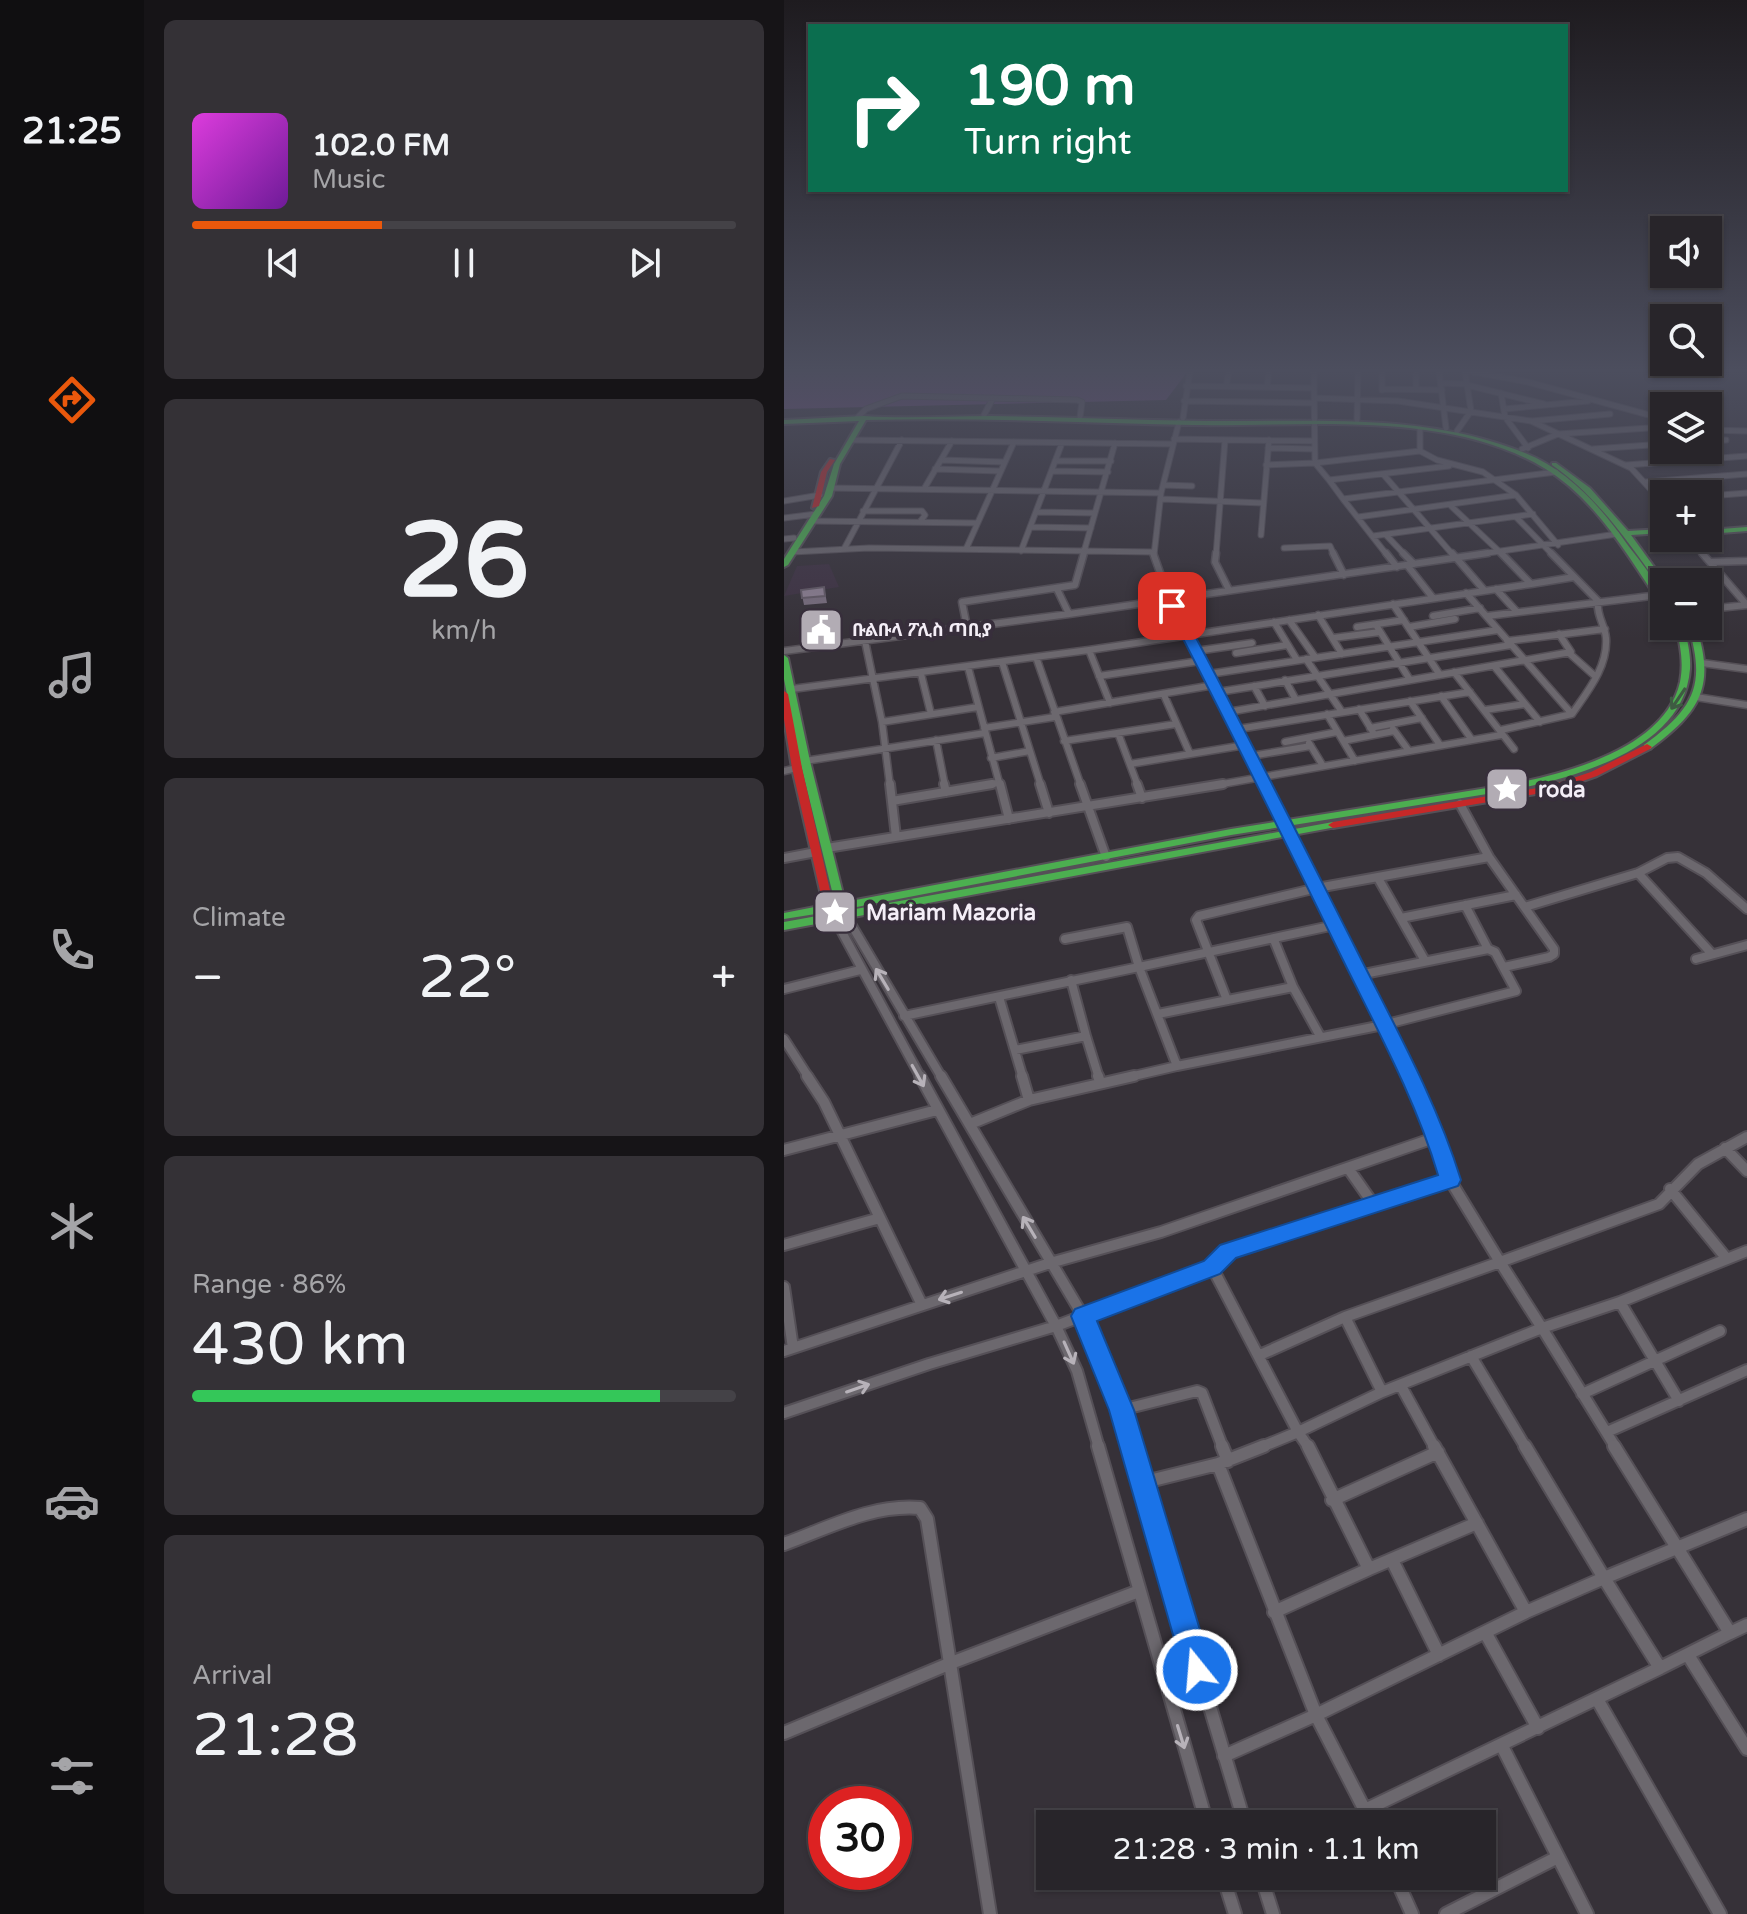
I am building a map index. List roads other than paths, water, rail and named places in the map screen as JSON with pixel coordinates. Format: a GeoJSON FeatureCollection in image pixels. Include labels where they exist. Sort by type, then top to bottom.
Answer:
{"type":"FeatureCollection","features":[{"type":"Feature","properties":{"kind":"main road"},"geometry":{"type":"LineString","coordinates":[[788,552],[828,496],[824,472],[832,460]]}},
{"type":"Feature","properties":{"kind":"main road"},"geometry":{"type":"LineString","coordinates":[[825,492],[839,460]]}},
{"type":"Feature","properties":{"kind":"main road"},"geometry":{"type":"LineString","coordinates":[[1531,460],[1556,472],[1625,536],[1650,534]]}},
{"type":"Feature","properties":{"kind":"main road"},"geometry":{"type":"LineString","coordinates":[[1548,460],[1583,483],[1625,536],[1650,576]]}},
{"type":"Feature","properties":{"kind":"main road"},"geometry":{"type":"LineString","coordinates":[[784,565],[789,538],[812,517]]}},
{"type":"Feature","properties":{"kind":"main road"},"geometry":{"type":"LineString","coordinates":[[1722,529],[1747,527]]}},
{"type":"Feature","properties":{"kind":"main road"},"geometry":{"type":"LineString","coordinates":[[784,916],[836,912],[1574,773],[1626,748],[1651,731],[1685,692],[1690,661],[1689,640]]}},
{"type":"Feature","properties":{"kind":"main road"},"geometry":{"type":"LineString","coordinates":[[784,926],[836,912],[1106,857],[1551,789],[1595,774],[1638,754],[1683,717],[1696,697],[1702,679],[1702,663],[1692,640]]}},
{"type":"Feature","properties":{"kind":"main road"},"geometry":{"type":"LineString","coordinates":[[784,658],[801,765],[836,912]]}},
{"type":"Feature","properties":{"kind":"main road"},"geometry":{"type":"LineString","coordinates":[[1626,748],[1638,754]]}},
{"type":"Feature","properties":{"kind":"street"},"geometry":{"type":"LineString","coordinates":[[844,549],[891,460]]}},
{"type":"Feature","properties":{"kind":"street"},"geometry":{"type":"LineString","coordinates":[[924,489],[942,460]]}},
{"type":"Feature","properties":{"kind":"street"},"geometry":{"type":"LineString","coordinates":[[952,460],[1003,462],[966,549]]}},
{"type":"Feature","properties":{"kind":"street"},"geometry":{"type":"LineString","coordinates":[[1170,460],[1153,552],[1170,600],[1335,925],[1437,1137],[1450,1180],[1730,1633]]}},
{"type":"Feature","properties":{"kind":"street"},"geometry":{"type":"LineString","coordinates":[[1223,460],[1215,562],[1229,590]]}},
{"type":"Feature","properties":{"kind":"street"},"geometry":{"type":"LineString","coordinates":[[1261,535],[1267,460]]}},
{"type":"Feature","properties":{"kind":"street"},"geometry":{"type":"LineString","coordinates":[[1266,465],[1338,460]]}},
{"type":"Feature","properties":{"kind":"street"},"geometry":{"type":"LineString","coordinates":[[1439,460],[1500,480],[1558,545]]}},
{"type":"Feature","properties":{"kind":"street"},"geometry":{"type":"LineString","coordinates":[[1615,460],[1650,486]]}},
{"type":"Feature","properties":{"kind":"street"},"geometry":{"type":"LineString","coordinates":[[967,627],[962,602],[1075,585],[1111,461],[1055,461],[1021,551]]}},
{"type":"Feature","properties":{"kind":"street"},"geometry":{"type":"LineString","coordinates":[[1315,463],[1397,567]]}},
{"type":"Feature","properties":{"kind":"street"},"geometry":{"type":"LineString","coordinates":[[1625,465],[1650,463]]}},
{"type":"Feature","properties":{"kind":"street"},"geometry":{"type":"LineString","coordinates":[[1329,480],[1458,465]]}},
{"type":"Feature","properties":{"kind":"street"},"geometry":{"type":"LineString","coordinates":[[935,469],[999,471]]}},
{"type":"Feature","properties":{"kind":"street"},"geometry":{"type":"LineString","coordinates":[[1053,471],[1108,472]]}},
{"type":"Feature","properties":{"kind":"street"},"geometry":{"type":"LineString","coordinates":[[1343,499],[1556,472]]}},
{"type":"Feature","properties":{"kind":"street"},"geometry":{"type":"LineString","coordinates":[[1383,474],[1484,590]]}},
{"type":"Feature","properties":{"kind":"street"},"geometry":{"type":"LineString","coordinates":[[1646,482],[1747,474]]}},
{"type":"Feature","properties":{"kind":"street"},"geometry":{"type":"LineString","coordinates":[[1162,493],[1192,486]]}},
{"type":"Feature","properties":{"kind":"street"},"geometry":{"type":"LineString","coordinates":[[784,501],[825,492],[924,489],[1162,493],[1263,503]]}},
{"type":"Feature","properties":{"kind":"street"},"geometry":{"type":"LineString","coordinates":[[1722,495],[1747,493]]}},
{"type":"Feature","properties":{"kind":"street"},"geometry":{"type":"LineString","coordinates":[[1358,517],[1516,495]]}},
{"type":"Feature","properties":{"kind":"street"},"geometry":{"type":"LineString","coordinates":[[1450,505],[1502,552],[1531,584]]}},
{"type":"Feature","properties":{"kind":"street"},"geometry":{"type":"LineString","coordinates":[[863,511],[922,511],[925,515],[920,522]]}},
{"type":"Feature","properties":{"kind":"street"},"geometry":{"type":"LineString","coordinates":[[1037,512],[1095,513]]}},
{"type":"Feature","properties":{"kind":"street"},"geometry":{"type":"LineString","coordinates":[[1373,536],[1533,514]]}},
{"type":"Feature","properties":{"kind":"street"},"geometry":{"type":"LineString","coordinates":[[1516,517],[1598,601]]}},
{"type":"Feature","properties":{"kind":"street"},"geometry":{"type":"LineString","coordinates":[[784,518],[976,523]]}},
{"type":"Feature","properties":{"kind":"street"},"geometry":{"type":"LineString","coordinates":[[1031,527],[1091,528]]}},
{"type":"Feature","properties":{"kind":"street"},"geometry":{"type":"LineString","coordinates":[[1386,535],[1433,598]]}},
{"type":"Feature","properties":{"kind":"street"},"geometry":{"type":"LineString","coordinates":[[784,651],[1625,536]]}},
{"type":"Feature","properties":{"kind":"street"},"geometry":{"type":"LineString","coordinates":[[1284,548],[1330,546],[1344,575]]}},
{"type":"Feature","properties":{"kind":"street"},"geometry":{"type":"LineString","coordinates":[[788,552],[966,549],[1153,552]]}},
{"type":"Feature","properties":{"kind":"street"},"geometry":{"type":"LineString","coordinates":[[1702,552],[1747,605]]}},
{"type":"Feature","properties":{"kind":"street"},"geometry":{"type":"LineString","coordinates":[[1711,562],[1747,561]]}},
{"type":"Feature","properties":{"kind":"street"},"geometry":{"type":"LineString","coordinates":[[788,691],[1089,650],[1574,577]]}},
{"type":"Feature","properties":{"kind":"street"},"geometry":{"type":"LineString","coordinates":[[1057,589],[1069,614]]}},
{"type":"Feature","properties":{"kind":"street"},"geometry":{"type":"LineString","coordinates":[[1496,589],[1517,612]]}},
{"type":"Feature","properties":{"kind":"street"},"geometry":{"type":"LineString","coordinates":[[1466,593],[1572,714]]}},
{"type":"Feature","properties":{"kind":"street"},"geometry":{"type":"LineString","coordinates":[[1487,616],[1650,596]]}},
{"type":"Feature","properties":{"kind":"street"},"geometry":{"type":"LineString","coordinates":[[1420,600],[1435,619]]}},
{"type":"Feature","properties":{"kind":"street"},"geometry":{"type":"LineString","coordinates":[[784,858],[1472,740],[1572,714],[1596,677],[1606,649],[1605,629],[1596,607],[1598,601]]}},
{"type":"Feature","properties":{"kind":"street"},"geometry":{"type":"LineString","coordinates":[[1393,604],[1440,675]]}},
{"type":"Feature","properties":{"kind":"street"},"geometry":{"type":"LineString","coordinates":[[1722,608],[1747,605]]}},
{"type":"Feature","properties":{"kind":"street"},"geometry":{"type":"LineString","coordinates":[[1333,638],[1453,616],[1480,608]]}},
{"type":"Feature","properties":{"kind":"street"},"geometry":{"type":"LineString","coordinates":[[1346,610],[1362,634]]}},
{"type":"Feature","properties":{"kind":"street"},"geometry":{"type":"LineString","coordinates":[[1318,615],[1342,654]]}},
{"type":"Feature","properties":{"kind":"street"},"geometry":{"type":"LineString","coordinates":[[1453,616],[1468,635]]}},
{"type":"Feature","properties":{"kind":"street"},"geometry":{"type":"LineString","coordinates":[[1289,620],[1315,657]]}},
{"type":"Feature","properties":{"kind":"street"},"geometry":{"type":"LineString","coordinates":[[1274,622],[1297,660]]}},
{"type":"Feature","properties":{"kind":"street"},"geometry":{"type":"LineString","coordinates":[[1242,626],[1254,646]]}},
{"type":"Feature","properties":{"kind":"street"},"geometry":{"type":"LineString","coordinates":[[1357,627],[1378,628]]}},
{"type":"Feature","properties":{"kind":"street"},"geometry":{"type":"LineString","coordinates":[[1378,628],[1410,680]]}},
{"type":"Feature","properties":{"kind":"street"},"geometry":{"type":"LineString","coordinates":[[784,771],[801,765],[1110,703],[1216,688],[1254,686],[1559,634],[1605,629]]}},
{"type":"Feature","properties":{"kind":"street"},"geometry":{"type":"LineString","coordinates":[[1209,674],[1498,630]]}},
{"type":"Feature","properties":{"kind":"street"},"geometry":{"type":"LineString","coordinates":[[1559,634],[1572,651],[1569,653]]}},
{"type":"Feature","properties":{"kind":"street"},"geometry":{"type":"LineString","coordinates":[[865,641],[882,722],[896,837]]}},
{"type":"Feature","properties":{"kind":"street"},"geometry":{"type":"LineString","coordinates":[[1196,651],[1287,645]]}},
{"type":"Feature","properties":{"kind":"street"},"geometry":{"type":"LineString","coordinates":[[1234,649],[1244,669]]}},
{"type":"Feature","properties":{"kind":"street"},"geometry":{"type":"LineString","coordinates":[[1089,650],[1110,703]]}},
{"type":"Feature","properties":{"kind":"street"},"geometry":{"type":"LineString","coordinates":[[1569,653],[1596,677]]}},
{"type":"Feature","properties":{"kind":"street"},"geometry":{"type":"LineString","coordinates":[[1228,712],[1569,653]]}},
{"type":"Feature","properties":{"kind":"street"},"geometry":{"type":"LineString","coordinates":[[1036,657],[1106,857]]}},
{"type":"Feature","properties":{"kind":"street"},"geometry":{"type":"LineString","coordinates":[[1306,659],[1342,712]]}},
{"type":"Feature","properties":{"kind":"street"},"geometry":{"type":"LineString","coordinates":[[1099,676],[1200,661]]}},
{"type":"Feature","properties":{"kind":"street"},"geometry":{"type":"LineString","coordinates":[[1002,662],[1049,813]]}},
{"type":"Feature","properties":{"kind":"street"},"geometry":{"type":"LineString","coordinates":[[1702,663],[1747,669]]}},
{"type":"Feature","properties":{"kind":"street"},"geometry":{"type":"LineString","coordinates":[[1494,666],[1540,722]]}},
{"type":"Feature","properties":{"kind":"street"},"geometry":{"type":"LineString","coordinates":[[968,667],[1009,819]]}},
{"type":"Feature","properties":{"kind":"street"},"geometry":{"type":"LineString","coordinates":[[1454,672],[1514,749]]}},
{"type":"Feature","properties":{"kind":"street"},"geometry":{"type":"LineString","coordinates":[[921,674],[931,714]]}},
{"type":"Feature","properties":{"kind":"street"},"geometry":{"type":"LineString","coordinates":[[1285,680],[1296,700]]}},
{"type":"Feature","properties":{"kind":"street"},"geometry":{"type":"LineString","coordinates":[[1254,686],[1265,706]]}},
{"type":"Feature","properties":{"kind":"street"},"geometry":{"type":"LineString","coordinates":[[1238,729],[1470,692]]}},
{"type":"Feature","properties":{"kind":"street"},"geometry":{"type":"LineString","coordinates":[[1164,695],[1190,754]]}},
{"type":"Feature","properties":{"kind":"street"},"geometry":{"type":"LineString","coordinates":[[1441,696],[1472,740]]}},
{"type":"Feature","properties":{"kind":"street"},"geometry":{"type":"LineString","coordinates":[[1696,697],[1747,705]]}},
{"type":"Feature","properties":{"kind":"street"},"geometry":{"type":"LineString","coordinates":[[1410,701],[1440,745]]}},
{"type":"Feature","properties":{"kind":"street"},"geometry":{"type":"LineString","coordinates":[[1485,710],[1525,704]]}},
{"type":"Feature","properties":{"kind":"street"},"geometry":{"type":"LineString","coordinates":[[882,722],[978,707]]}},
{"type":"Feature","properties":{"kind":"street"},"geometry":{"type":"LineString","coordinates":[[1359,709],[1373,731]]}},
{"type":"Feature","properties":{"kind":"street"},"geometry":{"type":"LineString","coordinates":[[1327,714],[1355,761]]}},
{"type":"Feature","properties":{"kind":"street"},"geometry":{"type":"LineString","coordinates":[[1343,741],[1422,718]]}},
{"type":"Feature","properties":{"kind":"street"},"geometry":{"type":"LineString","coordinates":[[1276,722],[1288,746]]}},
{"type":"Feature","properties":{"kind":"street"},"geometry":{"type":"LineString","coordinates":[[1064,741],[1176,724]]}},
{"type":"Feature","properties":{"kind":"street"},"geometry":{"type":"LineString","coordinates":[[1392,728],[1409,751]]}},
{"type":"Feature","properties":{"kind":"street"},"geometry":{"type":"LineString","coordinates":[[1251,756],[1306,738],[1337,732]]}},
{"type":"Feature","properties":{"kind":"street"},"geometry":{"type":"LineString","coordinates":[[1118,733],[1142,798]]}},
{"type":"Feature","properties":{"kind":"street"},"geometry":{"type":"LineString","coordinates":[[1306,738],[1323,766]]}},
{"type":"Feature","properties":{"kind":"street"},"geometry":{"type":"LineString","coordinates":[[936,740],[946,792]]}},
{"type":"Feature","properties":{"kind":"street"},"geometry":{"type":"LineString","coordinates":[[1130,764],[1245,745]]}},
{"type":"Feature","properties":{"kind":"street"},"geometry":{"type":"LineString","coordinates":[[1288,746],[1311,746]]}},
{"type":"Feature","properties":{"kind":"street"},"geometry":{"type":"LineString","coordinates":[[991,758],[1030,751]]}},
{"type":"Feature","properties":{"kind":"street"},"geometry":{"type":"LineString","coordinates":[[892,801],[997,783]]}},
{"type":"Feature","properties":{"kind":"street"},"geometry":{"type":"LineString","coordinates":[[1460,804],[1489,857],[1549,941],[1554,954],[1504,967]]}},
{"type":"Feature","properties":{"kind":"street"},"geometry":{"type":"LineString","coordinates":[[1227,1000],[1196,920],[1199,916],[1317,888],[1489,857]]}},
{"type":"Feature","properties":{"kind":"street"},"geometry":{"type":"LineString","coordinates":[[1525,907],[1638,873],[1667,858],[1684,859],[1743,897],[1747,909]]}},
{"type":"Feature","properties":{"kind":"street"},"geometry":{"type":"LineString","coordinates":[[1638,873],[1712,954]]}},
{"type":"Feature","properties":{"kind":"street"},"geometry":{"type":"LineString","coordinates":[[1378,878],[1424,959]]}},
{"type":"Feature","properties":{"kind":"street"},"geometry":{"type":"LineString","coordinates":[[1401,918],[1516,895]]}},
{"type":"Feature","properties":{"kind":"street"},"geometry":{"type":"LineString","coordinates":[[970,1124],[1029,1100],[1100,1082],[1383,1025],[1511,994],[1516,987],[1488,949],[1465,905]]}},
{"type":"Feature","properties":{"kind":"street"},"geometry":{"type":"LineString","coordinates":[[836,912],[860,970],[1056,1326],[1085,1394],[1203,1810]]}},
{"type":"Feature","properties":{"kind":"street"},"geometry":{"type":"LineString","coordinates":[[836,912],[904,1016],[1083,1316],[1121,1410],[1241,1810]]}},
{"type":"Feature","properties":{"kind":"street"},"geometry":{"type":"LineString","coordinates":[[904,1016],[1335,925]]}},
{"type":"Feature","properties":{"kind":"street"},"geometry":{"type":"LineString","coordinates":[[1065,939],[1127,927],[1177,1066]]}},
{"type":"Feature","properties":{"kind":"street"},"geometry":{"type":"LineString","coordinates":[[1274,940],[1293,987],[1320,1036]]}},
{"type":"Feature","properties":{"kind":"street"},"geometry":{"type":"LineString","coordinates":[[1696,959],[1747,945]]}},
{"type":"Feature","properties":{"kind":"street"},"geometry":{"type":"LineString","coordinates":[[1359,975],[1424,959],[1488,949]]}},
{"type":"Feature","properties":{"kind":"street"},"geometry":{"type":"LineString","coordinates":[[784,989],[860,970]]}},
{"type":"Feature","properties":{"kind":"street"},"geometry":{"type":"LineString","coordinates":[[1071,980],[1100,1082]]}},
{"type":"Feature","properties":{"kind":"street"},"geometry":{"type":"LineString","coordinates":[[1158,1014],[1293,987]]}},
{"type":"Feature","properties":{"kind":"street"},"geometry":{"type":"LineString","coordinates":[[999,997],[1029,1100]]}},
{"type":"Feature","properties":{"kind":"street"},"geometry":{"type":"LineString","coordinates":[[1015,1050],[1086,1036]]}},
{"type":"Feature","properties":{"kind":"street"},"geometry":{"type":"LineString","coordinates":[[784,1039],[824,1102],[922,1305]]}},
{"type":"Feature","properties":{"kind":"street"},"geometry":{"type":"LineString","coordinates":[[784,1150],[937,1110]]}},
{"type":"Feature","properties":{"kind":"street"},"geometry":{"type":"LineString","coordinates":[[784,1287],[788,1350],[1050,1263],[1161,1232],[1437,1137]]}},
{"type":"Feature","properties":{"kind":"street"},"geometry":{"type":"LineString","coordinates":[[1260,1355],[1345,1317],[1659,1204],[1670,1189],[1705,1157],[1747,1137]]}},
{"type":"Feature","properties":{"kind":"street"},"geometry":{"type":"LineString","coordinates":[[1725,1148],[1747,1171]]}},
{"type":"Feature","properties":{"kind":"street"},"geometry":{"type":"LineString","coordinates":[[1348,1168],[1374,1205]]}},
{"type":"Feature","properties":{"kind":"street"},"geometry":{"type":"LineString","coordinates":[[784,1413],[929,1364],[1056,1326],[1212,1267],[1228,1251],[1450,1180]]}},
{"type":"Feature","properties":{"kind":"street"},"geometry":{"type":"LineString","coordinates":[[1670,1189],[1727,1259]]}},
{"type":"Feature","properties":{"kind":"street"},"geometry":{"type":"LineString","coordinates":[[784,1245],[880,1218]]}},
{"type":"Feature","properties":{"kind":"street"},"geometry":{"type":"LineString","coordinates":[[1141,1483],[1223,1462],[1471,1356],[1620,1302],[1747,1251]]}},
{"type":"Feature","properties":{"kind":"street"},"geometry":{"type":"LineString","coordinates":[[1212,1267],[1298,1432],[1308,1445],[1332,1500],[1369,1569]]}},
{"type":"Feature","properties":{"kind":"street"},"geometry":{"type":"LineString","coordinates":[[1620,1302],[1679,1401]]}},
{"type":"Feature","properties":{"kind":"street"},"geometry":{"type":"LineString","coordinates":[[1345,1317],[1382,1392]]}},
{"type":"Feature","properties":{"kind":"street"},"geometry":{"type":"LineString","coordinates":[[1582,1394],[1720,1331]]}},
{"type":"Feature","properties":{"kind":"street"},"geometry":{"type":"LineString","coordinates":[[1471,1356],[1660,1668]]}},
{"type":"Feature","properties":{"kind":"street"},"geometry":{"type":"LineString","coordinates":[[1607,1432],[1747,1370]]}},
{"type":"Feature","properties":{"kind":"street"},"geometry":{"type":"LineString","coordinates":[[1401,1386],[1526,1612]]}},
{"type":"Feature","properties":{"kind":"street"},"geometry":{"type":"LineString","coordinates":[[1121,1410],[1197,1391],[1202,1393],[1274,1612],[1316,1715],[1365,1810],[1747,1625]]}},
{"type":"Feature","properties":{"kind":"street"},"geometry":{"type":"LineString","coordinates":[[1332,1500],[1438,1452]]}},
{"type":"Feature","properties":{"kind":"street"},"geometry":{"type":"LineString","coordinates":[[784,1544],[884,1509],[905,1505],[920,1508],[927,1519],[990,1914]]}},
{"type":"Feature","properties":{"kind":"street"},"geometry":{"type":"LineString","coordinates":[[1224,1756],[1316,1715],[1526,1612],[1747,1519]]}},
{"type":"Feature","properties":{"kind":"street"},"geometry":{"type":"LineString","coordinates":[[1274,1612],[1477,1523]]}},
{"type":"Feature","properties":{"kind":"street"},"geometry":{"type":"LineString","coordinates":[[1392,1560],[1439,1655]]}},
{"type":"Feature","properties":{"kind":"street"},"geometry":{"type":"LineString","coordinates":[[784,1733],[951,1663],[1139,1591]]}},
{"type":"Feature","properties":{"kind":"street"},"geometry":{"type":"LineString","coordinates":[[1485,1632],[1538,1728]]}},
{"type":"Feature","properties":{"kind":"street"},"geometry":{"type":"LineString","coordinates":[[1688,1655],[1747,1749]]}},
{"type":"Feature","properties":{"kind":"street"},"geometry":{"type":"LineString","coordinates":[[1597,1699],[1720,1914]]}},
{"type":"Feature","properties":{"kind":"street"},"geometry":{"type":"LineString","coordinates":[[1502,1746],[1587,1914]]}},
{"type":"Feature","properties":{"kind":"street"},"geometry":{"type":"LineString","coordinates":[[1446,1914],[1558,1857]]}},
{"type":"Feature","properties":{"kind":"street"},"geometry":{"type":"LineString","coordinates":[[1227,1890],[1235,1914]]}},
{"type":"Feature","properties":{"kind":"street"},"geometry":{"type":"LineString","coordinates":[[1265,1890],[1273,1914]]}},
{"type":"Feature","properties":{"kind":"street"},"geometry":{"type":"LineString","coordinates":[[1401,1890],[1412,1914]]}},
{"type":"Feature","properties":{"kind":"place","name":"ቡልቡላ ፖሊስ ጣቢያ"},"geometry":{"type":"Point","coordinates":[821,630]}},
{"type":"Feature","properties":{"kind":"place","name":"roda"},"geometry":{"type":"Point","coordinates":[1507,789]}},
{"type":"Feature","properties":{"kind":"place","name":"Mariam Mazoria"},"geometry":{"type":"Point","coordinates":[835,912]}}]}
